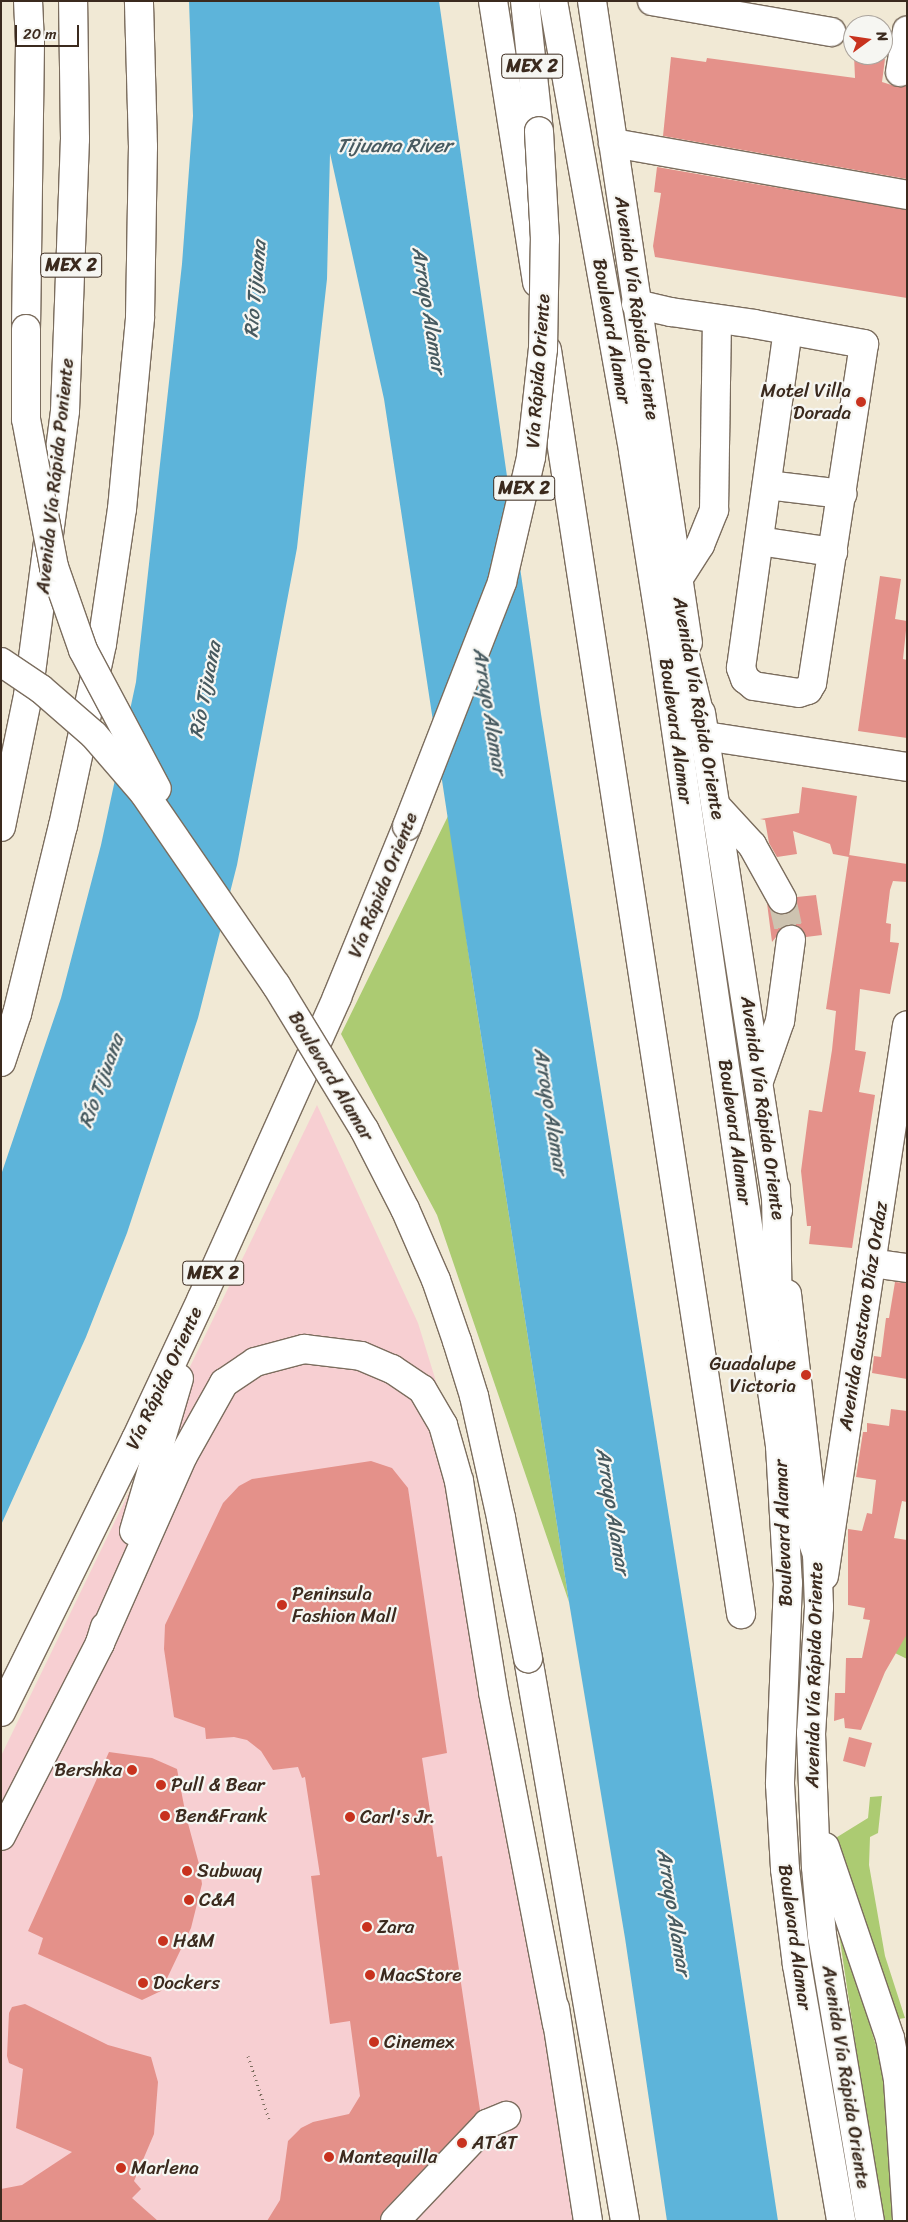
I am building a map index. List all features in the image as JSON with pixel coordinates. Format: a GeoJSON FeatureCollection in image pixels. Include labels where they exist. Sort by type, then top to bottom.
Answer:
{"type":"FeatureCollection","features":[{"type":"Feature","properties":{"kind":"main road"},"geometry":{"type":"LineString","coordinates":[[28,1],[30,43],[26,329],[29,438],[54,567],[68,610],[105,694],[224,906]]}},
{"type":"Feature","properties":{"kind":"main road","name":"Avenida Vía Rápida Poniente"},"geometry":{"type":"LineString","coordinates":[[1,827],[28,696],[65,411],[75,139],[73,1]]}},
{"type":"Feature","properties":{"kind":"main road"},"geometry":{"type":"LineString","coordinates":[[1,1062],[17,1014],[65,816],[102,644],[122,509],[140,317],[143,146],[139,1]]}},
{"type":"Feature","properties":{"kind":"main road"},"geometry":{"type":"LineString","coordinates":[[493,1],[741,1614]]}},
{"type":"Feature","properties":{"kind":"main road","name":"Vía Rápida Oriente"},"geometry":{"type":"LineString","coordinates":[[1,1712],[202,1298],[337,997],[407,826],[502,582],[531,457],[543,349],[545,239],[539,131],[525,1]]}},
{"type":"Feature","properties":{"kind":"main road"},"geometry":{"type":"LineString","coordinates":[[554,1],[561,48]]}},
{"type":"Feature","properties":{"kind":"main road"},"geometry":{"type":"LineString","coordinates":[[558,1],[561,48]]}},
{"type":"Feature","properties":{"kind":"main road","name":"Avenida Vía Rápida Oriente"},"geometry":{"type":"LineString","coordinates":[[592,1],[677,581],[717,807],[776,1188],[816,1554],[819,1607],[811,1733],[812,1810],[822,1935],[870,2221]]}},
{"type":"Feature","properties":{"kind":"main road"},"geometry":{"type":"LineString","coordinates":[[652,1],[739,9],[831,32]]}},
{"type":"Feature","properties":{"kind":"main road"},"geometry":{"type":"LineString","coordinates":[[900,72],[907,30]]}},
{"type":"Feature","properties":{"kind":"main road","name":"Boulevard Alamar"},"geometry":{"type":"LineString","coordinates":[[561,48],[634,451],[780,1446],[788,1583],[780,1784],[785,1869],[797,1965],[841,2221]]}},
{"type":"Feature","properties":{"kind":"main road"},"geometry":{"type":"LineString","coordinates":[[613,143],[907,195]]}},
{"type":"Feature","properties":{"kind":"main road"},"geometry":{"type":"LineString","coordinates":[[636,304],[864,344],[833,552],[810,687],[799,693],[754,686],[745,679],[741,668],[788,331]]}},
{"type":"Feature","properties":{"kind":"main road"},"geometry":{"type":"LineString","coordinates":[[677,581],[704,539],[714,510],[717,319]]}},
{"type":"Feature","properties":{"kind":"main road"},"geometry":{"type":"LineString","coordinates":[[634,451],[705,736],[907,767]]}},
{"type":"Feature","properties":{"kind":"main road"},"geometry":{"type":"LineString","coordinates":[[767,485],[842,494]]}},
{"type":"Feature","properties":{"kind":"main road"},"geometry":{"type":"LineString","coordinates":[[759,542],[833,552]]}},
{"type":"Feature","properties":{"kind":"main road"},"geometry":{"type":"LineString","coordinates":[[1,662],[41,689],[106,747],[144,793],[224,906]]}},
{"type":"Feature","properties":{"kind":"main road"},"geometry":{"type":"LineString","coordinates":[[717,807],[752,845],[782,899]]}},
{"type":"Feature","properties":{"kind":"main road","name":"Boulevard Alamar"},"geometry":{"type":"LineString","coordinates":[[224,906],[364,1129],[405,1209],[436,1280],[474,1396],[501,1518],[528,1658],[625,2221]]}},
{"type":"Feature","properties":{"kind":"main road"},"geometry":{"type":"LineString","coordinates":[[759,1081],[780,1021],[791,940]]}},
{"type":"Feature","properties":{"kind":"main road","name":"Avenida Gustavo Díaz Ordaz"},"geometry":{"type":"LineString","coordinates":[[819,1607],[907,1024]]}},
{"type":"Feature","properties":{"kind":"main road"},"geometry":{"type":"LineString","coordinates":[[776,1188],[780,1446],[816,1554]]}},
{"type":"Feature","properties":{"kind":"main road"},"geometry":{"type":"LineString","coordinates":[[871,1263],[907,1268]]}},
{"type":"Feature","properties":{"kind":"main road"},"geometry":{"type":"LineString","coordinates":[[100,1643],[202,1298]]}},
{"type":"Feature","properties":{"kind":"main road"},"geometry":{"type":"LineString","coordinates":[[1,1836],[100,1643],[183,1456],[224,1383],[255,1362],[304,1349],[361,1356],[392,1369],[422,1389],[443,1425],[460,1481],[493,1692],[557,2024],[588,2221]]}},
{"type":"Feature","properties":{"kind":"main road"},"geometry":{"type":"LineString","coordinates":[[528,1658],[533,1778],[557,2024]]}},
{"type":"Feature","properties":{"kind":"main road"},"geometry":{"type":"LineString","coordinates":[[812,1810],[898,2037],[903,2079],[907,2221]]}},
{"type":"Feature","properties":{"kind":"main road"},"geometry":{"type":"LineString","coordinates":[[571,2110],[596,2221]]}},
{"type":"Feature","properties":{"kind":"main road"},"geometry":{"type":"LineString","coordinates":[[395,2221],[487,2124],[506,2116]]}},
{"type":"Feature","properties":{"kind":"path"},"geometry":{"type":"LineString","coordinates":[[248,2056],[269,2119]]}},
{"type":"Feature","properties":{"kind":"shaded area","name":"Peninsula Fashion Mall"},"geometry":{"type":"Polygon","coordinates":[[[317,1105],[418,1323],[458,1453],[527,1796],[560,2041],[595,2221],[1,2221],[1,1756],[317,1105]]]}},
{"type":"Feature","properties":{"kind":"green space"},"geometry":{"type":"Polygon","coordinates":[[[449,814],[471,971],[569,1602],[437,1215],[341,1034],[449,814]]]}},
{"type":"Feature","properties":{"kind":"green space"},"geometry":{"type":"Polygon","coordinates":[[[907,1631],[907,1659],[895,1653],[907,1631]]]}},
{"type":"Feature","properties":{"kind":"green space"},"geometry":{"type":"Polygon","coordinates":[[[882,1796],[878,1833],[870,1837],[869,1865],[885,1956],[905,2018],[892,2020],[834,1839],[868,1818],[870,1797],[882,1796]]]}},
{"type":"Feature","properties":{"kind":"green space"},"geometry":{"type":"Polygon","coordinates":[[[835,1907],[884,2073],[891,2143],[892,2221],[882,2221],[835,1907]]]}},
{"type":"Feature","properties":{"kind":"water"},"geometry":{"type":"Polygon","coordinates":[[[189,1],[439,1],[541,714],[713,1793],[778,2221],[667,2221],[625,1938],[569,1602],[384,399],[330,153],[327,279],[297,548],[237,865],[198,1018],[127,1233],[86,1337],[1,1525],[1,1175],[61,998],[101,845],[136,682],[182,264],[193,116],[189,1]]]}},
{"type":"Feature","properties":{"kind":"building"},"geometry":{"type":"Polygon","coordinates":[[[671,57],[706,62],[707,58],[855,78],[854,65],[884,65],[882,82],[898,87],[907,86],[907,179],[663,136],[671,57]]]}},
{"type":"Feature","properties":{"kind":"building"},"geometry":{"type":"Polygon","coordinates":[[[657,167],[907,210],[907,298],[655,257],[653,246],[661,193],[654,192],[657,167]]]}},
{"type":"Feature","properties":{"kind":"building"},"geometry":{"type":"Polygon","coordinates":[[[880,576],[901,579],[895,619],[907,621],[903,659],[907,660],[907,738],[858,731],[880,576]]]}},
{"type":"Feature","properties":{"kind":"building"},"geometry":{"type":"Polygon","coordinates":[[[802,787],[857,796],[849,857],[833,854],[830,844],[793,831],[797,854],[777,857],[769,843],[765,820],[760,819],[799,813],[802,787]]]}},
{"type":"Feature","properties":{"kind":"building"},"geometry":{"type":"Polygon","coordinates":[[[849,855],[907,864],[907,882],[893,881],[890,890],[886,923],[891,924],[890,942],[899,943],[890,994],[860,989],[855,1050],[866,1052],[859,1092],[875,1095],[852,1248],[809,1244],[811,1226],[807,1226],[801,1171],[809,1110],[822,1112],[832,1050],[836,1011],[826,1009],[849,855]]]}},
{"type":"Feature","properties":{"kind":"building"},"geometry":{"type":"Polygon","coordinates":[[[816,895],[822,935],[806,937],[800,927],[786,925],[772,942],[767,903],[774,912],[782,915],[795,907],[797,897],[816,895]]]}},
{"type":"Feature","properties":{"kind":"building"},"geometry":{"type":"Polygon","coordinates":[[[895,1282],[907,1283],[907,1379],[872,1373],[874,1356],[881,1357],[886,1318],[889,1318],[895,1282]]]}},
{"type":"Feature","properties":{"kind":"building"},"geometry":{"type":"Polygon","coordinates":[[[891,1409],[907,1411],[907,1502],[902,1501],[894,1538],[907,1540],[907,1634],[885,1672],[861,1730],[845,1728],[844,1718],[834,1721],[835,1693],[845,1693],[846,1658],[862,1658],[870,1620],[863,1619],[865,1608],[848,1605],[848,1529],[862,1531],[867,1513],[872,1514],[876,1480],[856,1477],[863,1432],[867,1432],[867,1423],[889,1426],[891,1409]]]}},
{"type":"Feature","properties":{"kind":"building"},"geometry":{"type":"Polygon","coordinates":[[[371,1461],[392,1468],[408,1488],[447,1753],[422,1758],[437,1857],[442,1856],[480,2110],[384,2210],[380,2221],[267,2221],[280,2200],[288,2141],[301,2128],[313,2122],[349,2114],[360,2096],[350,2021],[330,2024],[311,1876],[320,1875],[305,1777],[302,1778],[298,1767],[273,1770],[261,1751],[247,1740],[234,1737],[206,1739],[205,1728],[174,1717],[164,1649],[165,1625],[223,1503],[239,1486],[252,1479],[371,1461]]]}},
{"type":"Feature","properties":{"kind":"building"},"geometry":{"type":"Polygon","coordinates":[[[849,1737],[872,1743],[865,1767],[843,1761],[849,1737]]]}},
{"type":"Feature","properties":{"kind":"building"},"geometry":{"type":"Polygon","coordinates":[[[109,1752],[152,1758],[177,1769],[202,1884],[191,1928],[161,1991],[142,2000],[38,1954],[43,1938],[28,1931],[109,1752]]]}},
{"type":"Feature","properties":{"kind":"building"},"geometry":{"type":"Polygon","coordinates":[[[25,2004],[108,2045],[151,2057],[158,2082],[154,2134],[134,2181],[141,2189],[132,2198],[158,2221],[1,2221],[1,2189],[22,2185],[72,2152],[16,2128],[23,2069],[9,2063],[7,2056],[9,2013],[12,2007],[25,2004]]]}},
{"type":"Feature","properties":{"kind":"tunnel"},"geometry":{"type":"LineString","coordinates":[[782,899],[791,940]]}},
{"type":"Feature","properties":{"kind":"place","name":"Motel Villa Dorada"},"geometry":{"type":"Point","coordinates":[861,402]}},
{"type":"Feature","properties":{"kind":"place","name":"Guadalupe Victoria"},"geometry":{"type":"Point","coordinates":[806,1375]}},
{"type":"Feature","properties":{"kind":"place","name":"Peninsula Fashion Mall"},"geometry":{"type":"Point","coordinates":[282,1605]}},
{"type":"Feature","properties":{"kind":"place","name":"Bershka"},"geometry":{"type":"Point","coordinates":[132,1770]}},
{"type":"Feature","properties":{"kind":"place","name":"Pull & Bear"},"geometry":{"type":"Point","coordinates":[161,1785]}},
{"type":"Feature","properties":{"kind":"place","name":"Ben&Frank"},"geometry":{"type":"Point","coordinates":[165,1816]}},
{"type":"Feature","properties":{"kind":"place","name":"Carl's Jr."},"geometry":{"type":"Point","coordinates":[350,1817]}},
{"type":"Feature","properties":{"kind":"place","name":"Subway"},"geometry":{"type":"Point","coordinates":[187,1871]}},
{"type":"Feature","properties":{"kind":"place","name":"C&A"},"geometry":{"type":"Point","coordinates":[189,1900]}},
{"type":"Feature","properties":{"kind":"place","name":"Zara"},"geometry":{"type":"Point","coordinates":[367,1927]}},
{"type":"Feature","properties":{"kind":"place","name":"H&M"},"geometry":{"type":"Point","coordinates":[163,1941]}},
{"type":"Feature","properties":{"kind":"place","name":"MacStore"},"geometry":{"type":"Point","coordinates":[370,1975]}},
{"type":"Feature","properties":{"kind":"place","name":"Dockers"},"geometry":{"type":"Point","coordinates":[143,1983]}},
{"type":"Feature","properties":{"kind":"place","name":"Cinemex"},"geometry":{"type":"Point","coordinates":[374,2042]}},
{"type":"Feature","properties":{"kind":"place","name":"AT&T"},"geometry":{"type":"Point","coordinates":[462,2143]}},
{"type":"Feature","properties":{"kind":"place","name":"Mantequilla"},"geometry":{"type":"Point","coordinates":[329,2157]}},
{"type":"Feature","properties":{"kind":"place","name":"Marlena"},"geometry":{"type":"Point","coordinates":[121,2168]}},
{"type":"Feature","properties":{"kind":"water label","name":"Tijuana River"},"geometry":{"type":"Point","coordinates":[394,145]}},
{"type":"Feature","properties":{"kind":"water label","name":"Río Tijuana"},"geometry":{"type":"Point","coordinates":[255,289]}},
{"type":"Feature","properties":{"kind":"water label","name":"Arroyo Alamar"},"geometry":{"type":"Point","coordinates":[429,310]}},
{"type":"Feature","properties":{"kind":"water label","name":"Río Tijuana"},"geometry":{"type":"Point","coordinates":[205,690]}},
{"type":"Feature","properties":{"kind":"water label","name":"Arroyo Alamar"},"geometry":{"type":"Point","coordinates":[490,711]}},
{"type":"Feature","properties":{"kind":"water label","name":"Río Tijuana"},"geometry":{"type":"Point","coordinates":[101,1081]}},
{"type":"Feature","properties":{"kind":"water label","name":"Arroyo Alamar"},"geometry":{"type":"Point","coordinates":[551,1111]}},
{"type":"Feature","properties":{"kind":"water label","name":"Arroyo Alamar"},"geometry":{"type":"Point","coordinates":[613,1511]}},
{"type":"Feature","properties":{"kind":"water label","name":"Arroyo Alamar"},"geometry":{"type":"Point","coordinates":[674,1912]}}]}
